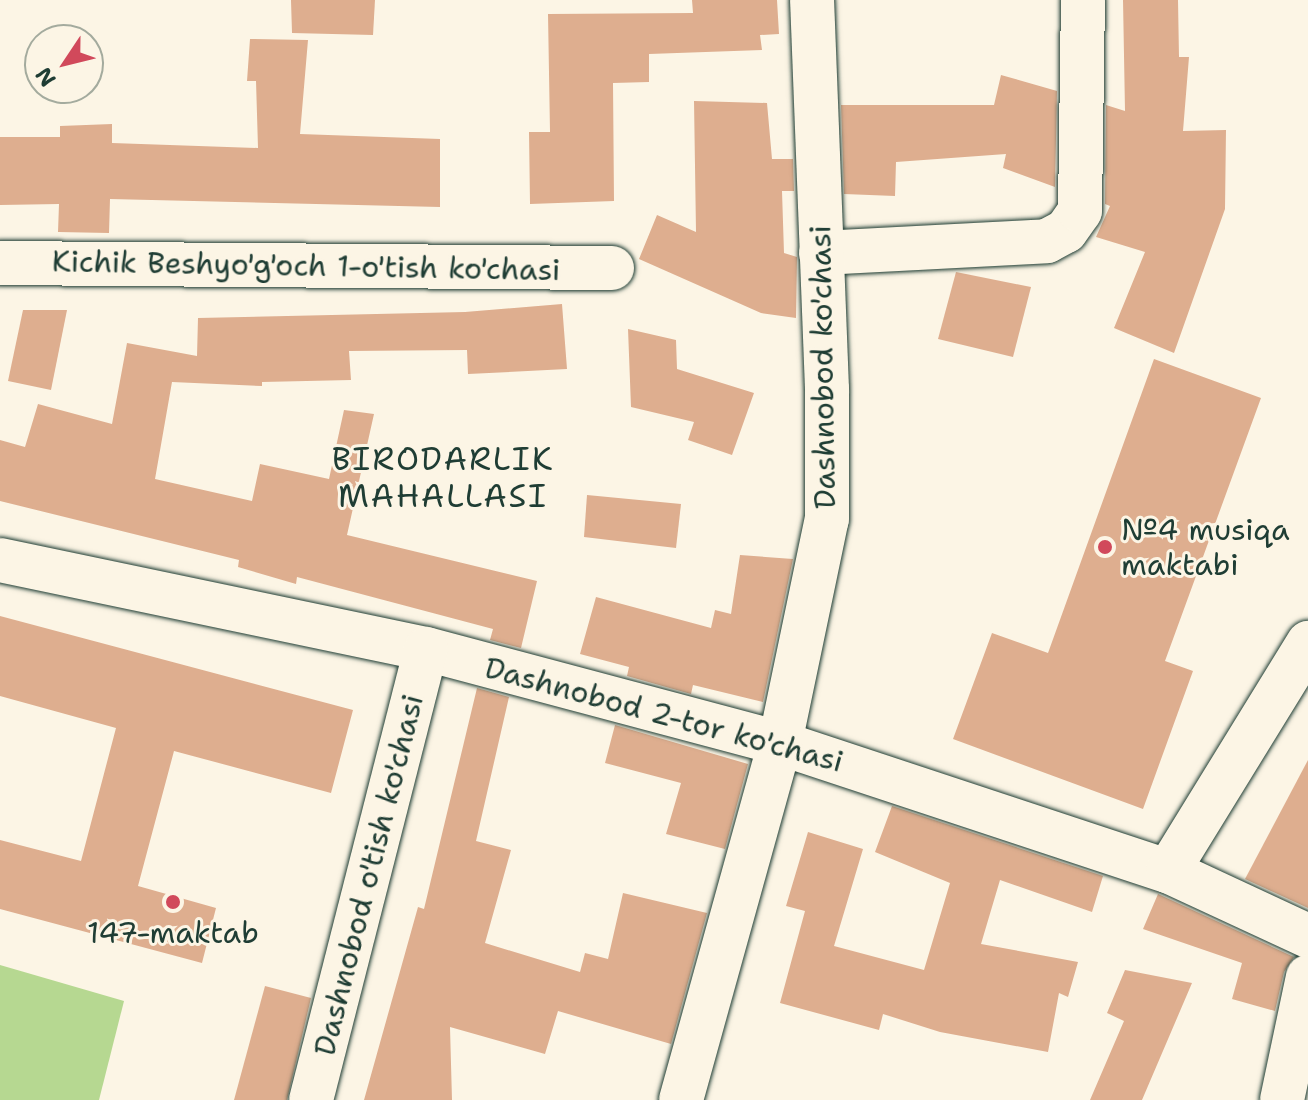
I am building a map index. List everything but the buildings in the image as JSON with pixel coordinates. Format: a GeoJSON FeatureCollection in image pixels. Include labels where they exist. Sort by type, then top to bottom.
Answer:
{"type":"FeatureCollection","features":[{"type":"Feature","properties":{"kind":"street","name":"Dashnobod ko'chasi"},"geometry":{"type":"LineString","coordinates":[[681,1100],[780,743],[827,519],[812,0]]}},
{"type":"Feature","properties":{"kind":"street"},"geometry":{"type":"LineString","coordinates":[[821,253],[1047,241],[1066,231],[1080,211],[1083,0]]}},
{"type":"Feature","properties":{"kind":"street","name":"Kichik Beshyo'g'och 1-o'tish ko'chasi"},"geometry":{"type":"LineString","coordinates":[[0,263],[612,268]]}},
{"type":"Feature","properties":{"kind":"street","name":"Dashnobod 2-tor ko'chasi"},"geometry":{"type":"LineString","coordinates":[[0,560],[426,649],[780,743],[1168,871],[1308,936]]}},
{"type":"Feature","properties":{"kind":"street"},"geometry":{"type":"LineString","coordinates":[[1168,871],[1308,643]]}},
{"type":"Feature","properties":{"kind":"street","name":"Dashnobod o'tish ko'chasi"},"geometry":{"type":"LineString","coordinates":[[311,1100],[426,649]]}},
{"type":"Feature","properties":{"kind":"street"},"geometry":{"type":"LineString","coordinates":[[1282,1100],[1308,977]]}},
{"type":"Feature","properties":{"kind":"green space"},"geometry":{"type":"Polygon","coordinates":[[[0,965],[124,1001],[99,1100],[0,1100],[0,965]]]}},
{"type":"Feature","properties":{"kind":"place","name":"№4 musiqa maktabi"},"geometry":{"type":"Point","coordinates":[1105,547]}},
{"type":"Feature","properties":{"kind":"place","name":"147-maktab"},"geometry":{"type":"Point","coordinates":[173,902]}},
{"type":"Feature","properties":{"kind":"district","name":"BIRODARLIK MAHALLASI"},"geometry":{"type":"Point","coordinates":[443,478]}}]}
